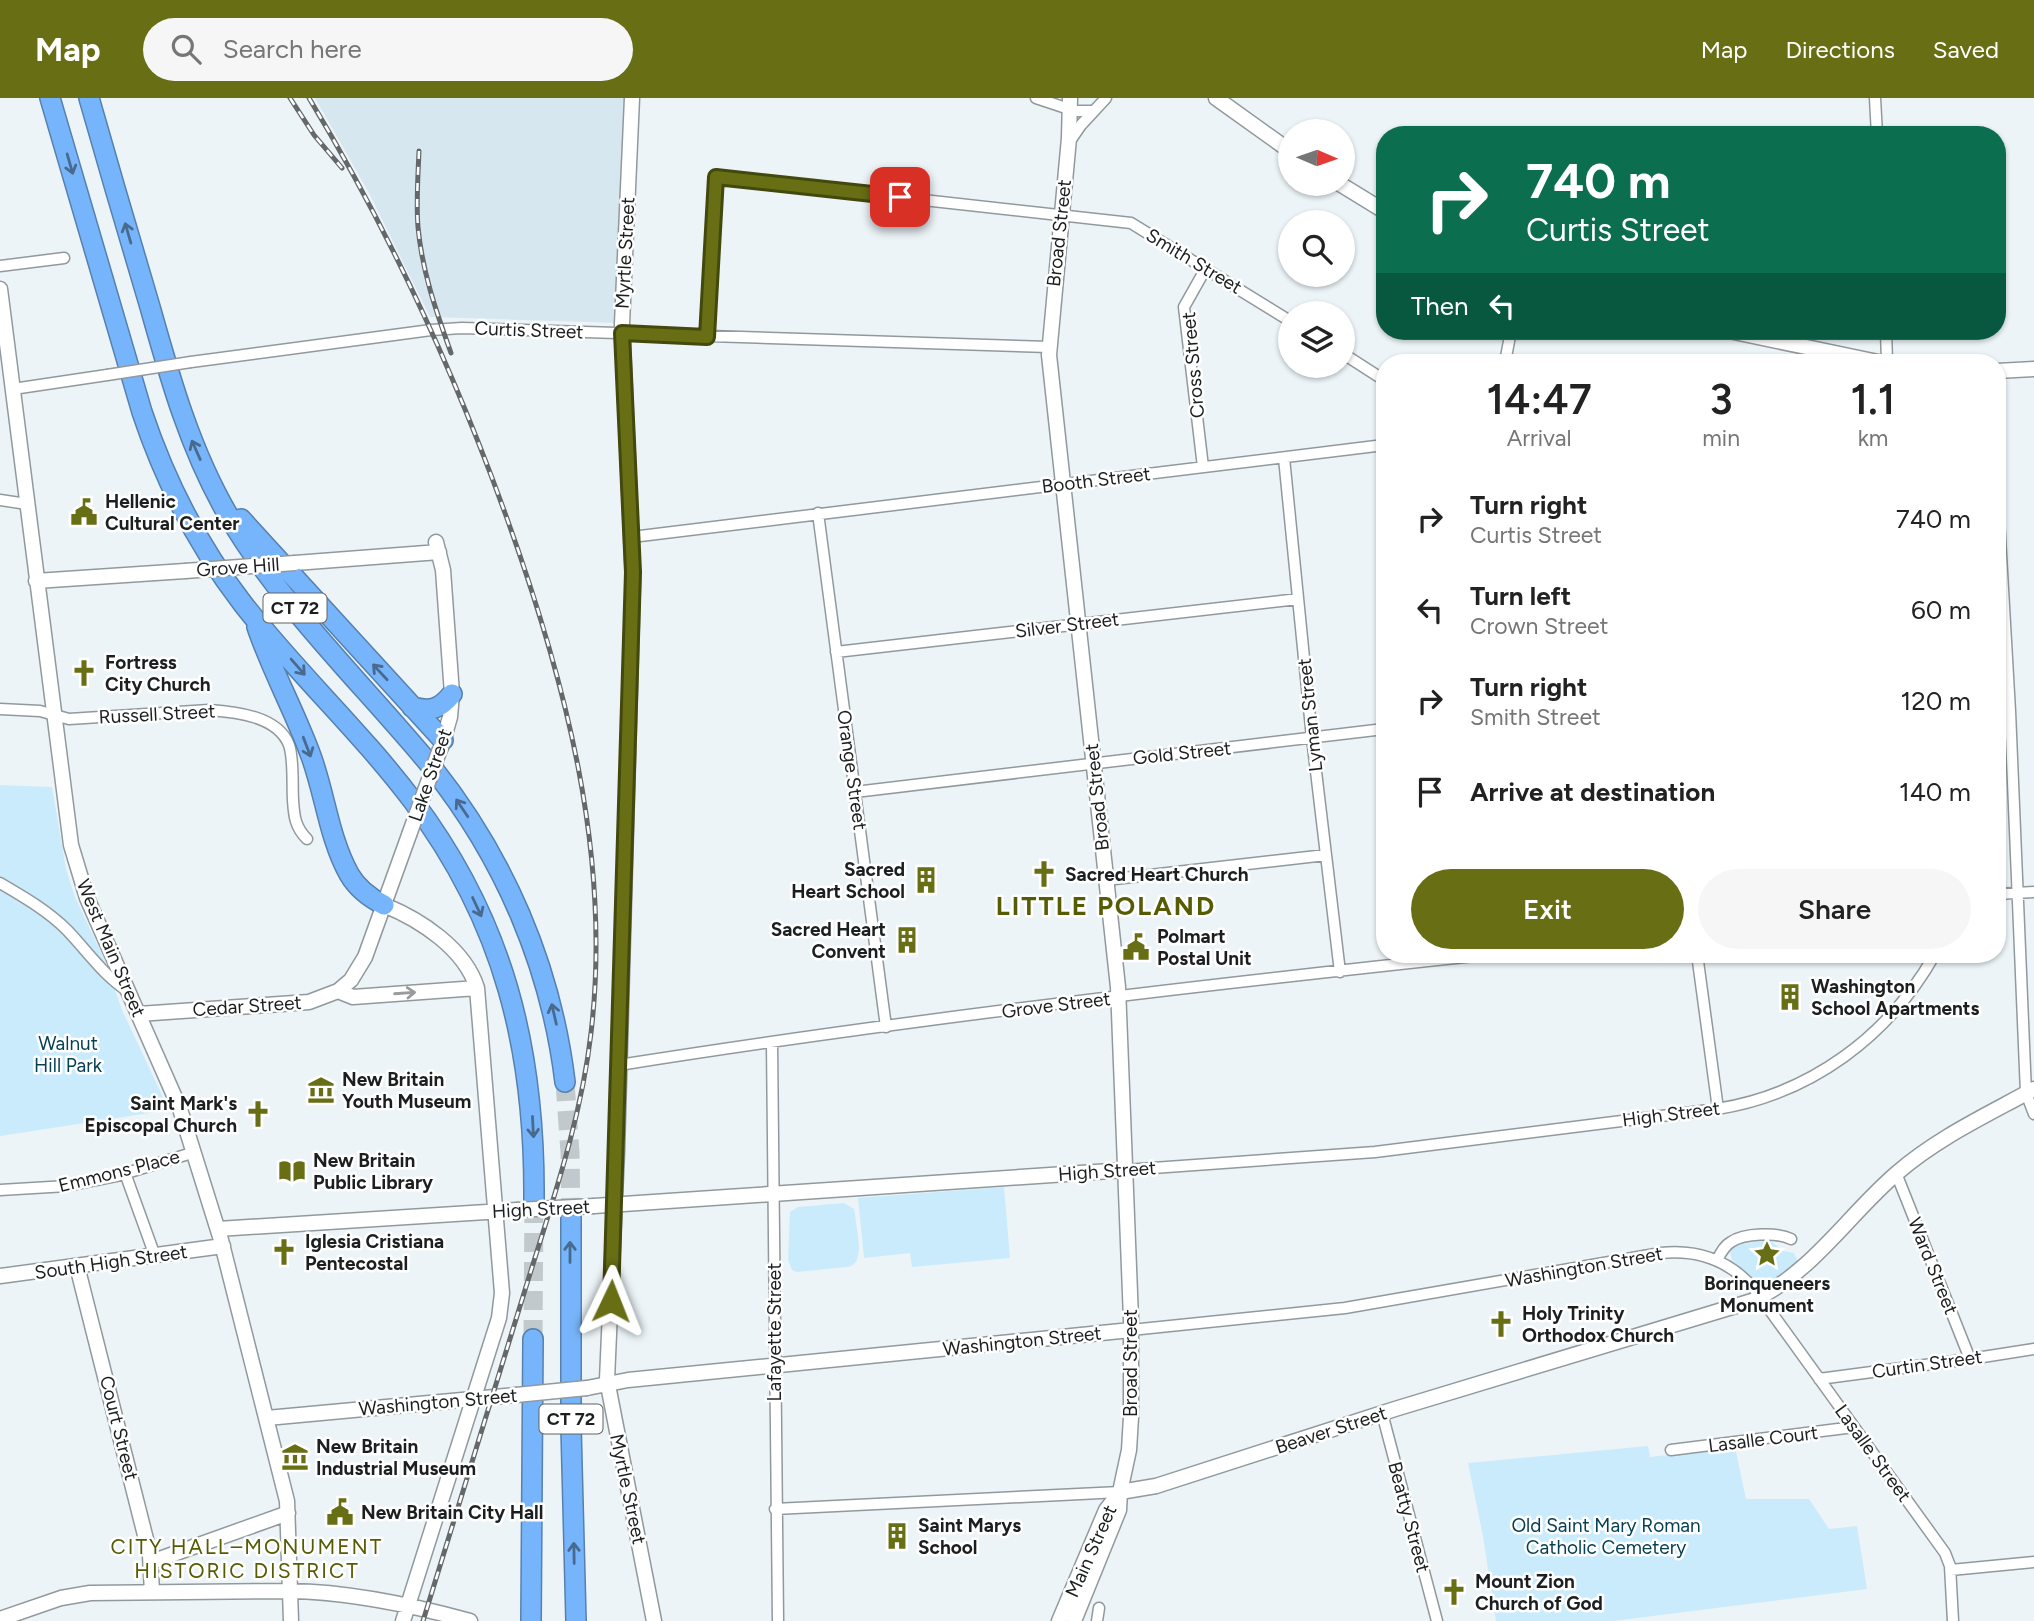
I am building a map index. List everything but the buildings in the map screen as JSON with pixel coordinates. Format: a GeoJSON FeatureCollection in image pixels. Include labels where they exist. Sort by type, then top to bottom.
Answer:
{"type":"FeatureCollection","features":[{"type":"Feature","properties":{"kind":"highway","name":"CT 72"},"geometry":{"type":"LineString","coordinates":[[50,98],[154,445],[170,484],[225,578],[253,616],[407,794],[447,852],[475,902],[498,956],[521,1036],[532,1113],[526,1204]]}},
{"type":"Feature","properties":{"kind":"highway","name":"CT 72"},"geometry":{"type":"LineString","coordinates":[[89,98],[171,380],[210,481],[235,526],[271,578],[444,783],[486,845],[517,905],[542,972],[555,1021],[565,1082]]}},
{"type":"Feature","properties":{"kind":"highway"},"geometry":{"type":"LineString","coordinates":[[210,481],[412,707],[442,745]]}},
{"type":"Feature","properties":{"kind":"highway"},"geometry":{"type":"LineString","coordinates":[[253,616],[272,669],[310,754],[344,865],[356,885],[384,905]]}},
{"type":"Feature","properties":{"kind":"highway"},"geometry":{"type":"LineString","coordinates":[[412,707],[436,709],[452,694]]}},
{"type":"Feature","properties":{"kind":"highway","name":"CT 72"},"geometry":{"type":"LineString","coordinates":[[570,1218],[571,1440],[576,1621]]}},
{"type":"Feature","properties":{"kind":"highway","name":"CT 72"},"geometry":{"type":"LineString","coordinates":[[531,1621],[533,1339]]}},
{"type":"Feature","properties":{"kind":"highway"},"geometry":{"type":"LineString","coordinates":[[522,1621],[524,1574],[532,1545]]}},
{"type":"Feature","properties":{"kind":"street","name":"Myrtle Street"},"geometry":{"type":"LineString","coordinates":[[632,98],[622,333],[633,589],[615,1205],[607,1384],[654,1621]]}},
{"type":"Feature","properties":{"kind":"street"},"geometry":{"type":"LineString","coordinates":[[1036,98],[1093,111]]}},
{"type":"Feature","properties":{"kind":"street","name":"Broad Street"},"geometry":{"type":"LineString","coordinates":[[1068,145],[1079,127],[1106,98]]}},
{"type":"Feature","properties":{"kind":"street"},"geometry":{"type":"LineString","coordinates":[[1216,98],[1278,142]]}},
{"type":"Feature","properties":{"kind":"street"},"geometry":{"type":"LineString","coordinates":[[1875,98],[1877,126]]}},
{"type":"Feature","properties":{"kind":"street","name":"Broad Street"},"geometry":{"type":"LineString","coordinates":[[1070,104],[1049,347],[1118,997],[1131,1330],[1130,1447],[1120,1492]]}},
{"type":"Feature","properties":{"kind":"street","name":"Smith Street"},"geometry":{"type":"LineString","coordinates":[[707,337],[716,177],[1131,223],[1278,313]]}},
{"type":"Feature","properties":{"kind":"street"},"geometry":{"type":"LineString","coordinates":[[1355,193],[1376,206]]}},
{"type":"Feature","properties":{"kind":"street"},"geometry":{"type":"LineString","coordinates":[[0,266],[64,258]]}},
{"type":"Feature","properties":{"kind":"street","name":"Cross Street"},"geometry":{"type":"LineString","coordinates":[[1203,467],[1184,307],[1206,268]]}},
{"type":"Feature","properties":{"kind":"street","name":"West Main Street"},"geometry":{"type":"LineString","coordinates":[[0,289],[5,359],[13,389],[53,715],[75,860],[87,898],[172,1090],[195,1152],[223,1246],[286,1494],[290,1621]]}},
{"type":"Feature","properties":{"kind":"street","name":"Curtis Street"},"geometry":{"type":"LineString","coordinates":[[13,389],[442,329],[1049,347]]}},
{"type":"Feature","properties":{"kind":"street"},"geometry":{"type":"LineString","coordinates":[[1772,340],[1840,354]]}},
{"type":"Feature","properties":{"kind":"street"},"geometry":{"type":"LineString","coordinates":[[1355,362],[1376,375]]}},
{"type":"Feature","properties":{"kind":"street"},"geometry":{"type":"LineString","coordinates":[[2006,371],[2034,369]]}},
{"type":"Feature","properties":{"kind":"street","name":"Booth Street"},"geometry":{"type":"LineString","coordinates":[[632,537],[1376,445]]}},
{"type":"Feature","properties":{"kind":"street","name":"Lyman Street"},"geometry":{"type":"LineString","coordinates":[[1284,458],[1312,738],[1340,972]]}},
{"type":"Feature","properties":{"kind":"street"},"geometry":{"type":"LineString","coordinates":[[0,500],[27,504]]}},
{"type":"Feature","properties":{"kind":"street","name":"Orange Street"},"geometry":{"type":"LineString","coordinates":[[813,514],[836,652],[886,1027]]}},
{"type":"Feature","properties":{"kind":"street","name":"Grove Hill"},"geometry":{"type":"LineString","coordinates":[[36,581],[295,563],[438,547]]}},
{"type":"Feature","properties":{"kind":"street","name":"Lake Street"},"geometry":{"type":"LineString","coordinates":[[338,991],[351,980],[361,965],[450,717],[452,694],[443,570],[438,547]]}},
{"type":"Feature","properties":{"kind":"street","name":"Silver Street"},"geometry":{"type":"LineString","coordinates":[[836,652],[1298,599]]}},
{"type":"Feature","properties":{"kind":"street"},"geometry":{"type":"LineString","coordinates":[[2006,641],[2017,892],[2030,1091],[2034,1114]]}},
{"type":"Feature","properties":{"kind":"street","name":"Russell Street"},"geometry":{"type":"LineString","coordinates":[[0,709],[40,711],[69,719],[203,710],[230,711],[269,723],[281,732],[290,747],[295,818],[298,831],[307,839]]}},
{"type":"Feature","properties":{"kind":"street","name":"Gold Street"},"geometry":{"type":"LineString","coordinates":[[855,792],[1376,731]]}},
{"type":"Feature","properties":{"kind":"street"},"geometry":{"type":"LineString","coordinates":[[1106,880],[1326,855]]}},
{"type":"Feature","properties":{"kind":"street"},"geometry":{"type":"LineString","coordinates":[[0,883],[55,919],[105,974],[129,992]]}},
{"type":"Feature","properties":{"kind":"street"},"geometry":{"type":"LineString","coordinates":[[2006,893],[2034,892]]}},
{"type":"Feature","properties":{"kind":"street"},"geometry":{"type":"LineString","coordinates":[[384,905],[404,914],[452,948],[467,964],[477,988],[502,1303],[403,1621]]}},
{"type":"Feature","properties":{"kind":"street","name":"Grove Street"},"geometry":{"type":"LineString","coordinates":[[619,1065],[1118,997],[1409,963]]}},
{"type":"Feature","properties":{"kind":"street"},"geometry":{"type":"LineString","coordinates":[[1698,963],[1718,1109]]}},
{"type":"Feature","properties":{"kind":"street","name":"High Street"},"geometry":{"type":"LineString","coordinates":[[218,1229],[496,1211],[526,1204],[615,1205],[1365,1153],[1718,1109],[1781,1092],[1844,1058],[1878,1030],[1898,1009],[1930,963]]}},
{"type":"Feature","properties":{"kind":"street","name":"Cedar Street"},"geometry":{"type":"LineString","coordinates":[[139,1014],[309,1002],[338,991],[353,997],[477,988]]}},
{"type":"Feature","properties":{"kind":"street","name":"Lafayette Street"},"geometry":{"type":"LineString","coordinates":[[772,1044],[778,1621]]}},
{"type":"Feature","properties":{"kind":"street","name":"Beaver Street"},"geometry":{"type":"LineString","coordinates":[[775,1509],[1120,1492],[1156,1486],[1382,1413],[1735,1307],[1760,1297],[1803,1268],[1896,1173],[1934,1144],[2030,1091]]}},
{"type":"Feature","properties":{"kind":"street","name":"Emmons Place"},"geometry":{"type":"LineString","coordinates":[[0,1190],[63,1187],[125,1173],[195,1152]]}},
{"type":"Feature","properties":{"kind":"street"},"geometry":{"type":"LineString","coordinates":[[125,1173],[155,1256]]}},
{"type":"Feature","properties":{"kind":"street","name":"Ward Street"},"geometry":{"type":"LineString","coordinates":[[1896,1173],[1970,1359]]}},
{"type":"Feature","properties":{"kind":"street"},"geometry":{"type":"LineString","coordinates":[[1717,1259],[1727,1245],[1737,1239],[1772,1234],[1791,1239]]}},
{"type":"Feature","properties":{"kind":"street","name":"South High Street"},"geometry":{"type":"LineString","coordinates":[[0,1276],[223,1246]]}},
{"type":"Feature","properties":{"kind":"street","name":"Washington Street"},"geometry":{"type":"LineString","coordinates":[[267,1418],[587,1388],[628,1380],[1345,1308],[1661,1253],[1688,1252],[1717,1259],[1743,1277],[1760,1297]]}},
{"type":"Feature","properties":{"kind":"street","name":"Court Street"},"geometry":{"type":"LineString","coordinates":[[78,1266],[151,1562],[152,1592]]}},
{"type":"Feature","properties":{"kind":"street","name":"Lasalle Street"},"geometry":{"type":"LineString","coordinates":[[1760,1297],[1945,1553],[1951,1570],[1953,1621]]}},
{"type":"Feature","properties":{"kind":"street","name":"Curtin Street"},"geometry":{"type":"LineString","coordinates":[[1819,1379],[2034,1349]]}},
{"type":"Feature","properties":{"kind":"street","name":"Beatty Street"},"geometry":{"type":"LineString","coordinates":[[1382,1413],[1437,1621]]}},
{"type":"Feature","properties":{"kind":"street","name":"Lasalle Court"},"geometry":{"type":"LineString","coordinates":[[1671,1450],[1854,1427]]}},
{"type":"Feature","properties":{"kind":"street","name":"Main Street"},"geometry":{"type":"LineString","coordinates":[[1059,1621],[1106,1510],[1120,1492]]}},
{"type":"Feature","properties":{"kind":"street","name":"Main Street"},"geometry":{"type":"LineString","coordinates":[[1074,1621],[1117,1517],[1120,1492]]}},
{"type":"Feature","properties":{"kind":"street"},"geometry":{"type":"LineString","coordinates":[[151,1562],[288,1513]]}},
{"type":"Feature","properties":{"kind":"street"},"geometry":{"type":"LineString","coordinates":[[1951,1570],[2034,1562]]}},
{"type":"Feature","properties":{"kind":"street"},"geometry":{"type":"LineString","coordinates":[[0,1619],[79,1594],[290,1591],[322,1592],[408,1605],[470,1621]]}},
{"type":"Feature","properties":{"kind":"street"},"geometry":{"type":"LineString","coordinates":[[1097,1621],[1100,1608]]}},
{"type":"Feature","properties":{"kind":"shaded area"},"geometry":{"type":"Polygon","coordinates":[[[315,98],[628,98],[618,323],[430,317],[369,193],[315,98]]]}},
{"type":"Feature","properties":{"kind":"green space","name":"Walnut Hill Park"},"geometry":{"type":"Polygon","coordinates":[[[0,785],[52,787],[66,869],[75,897],[104,959],[122,1010],[169,1110],[0,1136],[0,785]]]}},
{"type":"Feature","properties":{"kind":"green space"},"geometry":{"type":"Polygon","coordinates":[[[1004,1187],[1010,1258],[912,1267],[910,1253],[864,1258],[858,1198],[1004,1187]]]}},
{"type":"Feature","properties":{"kind":"green space"},"geometry":{"type":"Polygon","coordinates":[[[844,1203],[854,1209],[859,1253],[857,1260],[847,1267],[797,1272],[792,1270],[788,1260],[790,1212],[798,1207],[844,1203]]]}},
{"type":"Feature","properties":{"kind":"green space"},"geometry":{"type":"Polygon","coordinates":[[[1769,1240],[1784,1251],[1794,1253],[1798,1262],[1772,1282],[1760,1284],[1732,1260],[1730,1251],[1735,1245],[1769,1240]]]}},
{"type":"Feature","properties":{"kind":"green space","name":"Old Saint Mary Roman Catholic Cemetery"},"geometry":{"type":"Polygon","coordinates":[[[1648,1446],[1650,1457],[1735,1447],[1746,1499],[1809,1499],[1829,1529],[1857,1526],[1867,1589],[1613,1621],[1496,1621],[1468,1463],[1648,1446]]]}},
{"type":"Feature","properties":{"kind":"tunnel"},"geometry":{"type":"LineString","coordinates":[[565,1082],[571,1218]]}},
{"type":"Feature","properties":{"kind":"tunnel"},"geometry":{"type":"LineString","coordinates":[[533,1339],[534,1199]]}},
{"type":"Feature","properties":{"kind":"railway"},"geometry":{"type":"LineString","coordinates":[[290,98],[314,135],[342,168]]}},
{"type":"Feature","properties":{"kind":"railway"},"geometry":{"type":"LineString","coordinates":[[309,98],[366,198],[417,301],[464,406],[505,513],[547,639],[564,704],[589,834],[595,900],[596,966],[591,1033],[573,1131],[423,1621]]}},
{"type":"Feature","properties":{"kind":"railway"},"geometry":{"type":"LineString","coordinates":[[419,151],[417,208],[420,243],[430,291],[451,353]]}},
{"type":"Feature","properties":{"kind":"place","name":"Hellenic Cultural Center"},"geometry":{"type":"Point","coordinates":[84,512]}},
{"type":"Feature","properties":{"kind":"place","name":"Fortress City Church"},"geometry":{"type":"Point","coordinates":[84,673]}},
{"type":"Feature","properties":{"kind":"place","name":"Sacred Heart Church"},"geometry":{"type":"Point","coordinates":[1044,874]}},
{"type":"Feature","properties":{"kind":"place","name":"Sacred Heart School"},"geometry":{"type":"Point","coordinates":[926,880]}},
{"type":"Feature","properties":{"kind":"place","name":"Sacred Heart Convent"},"geometry":{"type":"Point","coordinates":[907,940]}},
{"type":"Feature","properties":{"kind":"place","name":"Polmart Postal Unit"},"geometry":{"type":"Point","coordinates":[1136,947]}},
{"type":"Feature","properties":{"kind":"place","name":"Washington School Apartments"},"geometry":{"type":"Point","coordinates":[1790,997]}},
{"type":"Feature","properties":{"kind":"place","name":"New Britain Youth Museum"},"geometry":{"type":"Point","coordinates":[321,1090]}},
{"type":"Feature","properties":{"kind":"place","name":"Saint Mark's Episcopal Church"},"geometry":{"type":"Point","coordinates":[258,1114]}},
{"type":"Feature","properties":{"kind":"place","name":"New Britain Public Library"},"geometry":{"type":"Point","coordinates":[292,1171]}},
{"type":"Feature","properties":{"kind":"place","name":"Iglesia Cristiana Pentecostal"},"geometry":{"type":"Point","coordinates":[284,1252]}},
{"type":"Feature","properties":{"kind":"place","name":"Borinqueneers Monument"},"geometry":{"type":"Point","coordinates":[1767,1254]}},
{"type":"Feature","properties":{"kind":"place","name":"Holy Trinity Orthodox Church"},"geometry":{"type":"Point","coordinates":[1501,1324]}},
{"type":"Feature","properties":{"kind":"place","name":"New Britain Industrial Museum"},"geometry":{"type":"Point","coordinates":[295,1457]}},
{"type":"Feature","properties":{"kind":"place","name":"New Britain City Hall"},"geometry":{"type":"Point","coordinates":[340,1512]}},
{"type":"Feature","properties":{"kind":"place","name":"Saint Marys School"},"geometry":{"type":"Point","coordinates":[897,1536]}},
{"type":"Feature","properties":{"kind":"place","name":"Mount Zion Church of God"},"geometry":{"type":"Point","coordinates":[1454,1592]}},
{"type":"Feature","properties":{"kind":"district","name":"LITTLE POLAND"},"geometry":{"type":"Point","coordinates":[1106,906]}},
{"type":"Feature","properties":{"kind":"district","name":"CITY HALL–MONUMENT HISTORIC DISTRICT"},"geometry":{"type":"Point","coordinates":[247,1558]}},
{"type":"Feature","properties":{"kind":"route"},"geometry":{"type":"LineString","coordinates":[[611,1301],[633,572],[622,333],[707,337],[716,177],[900,197]]}}]}
